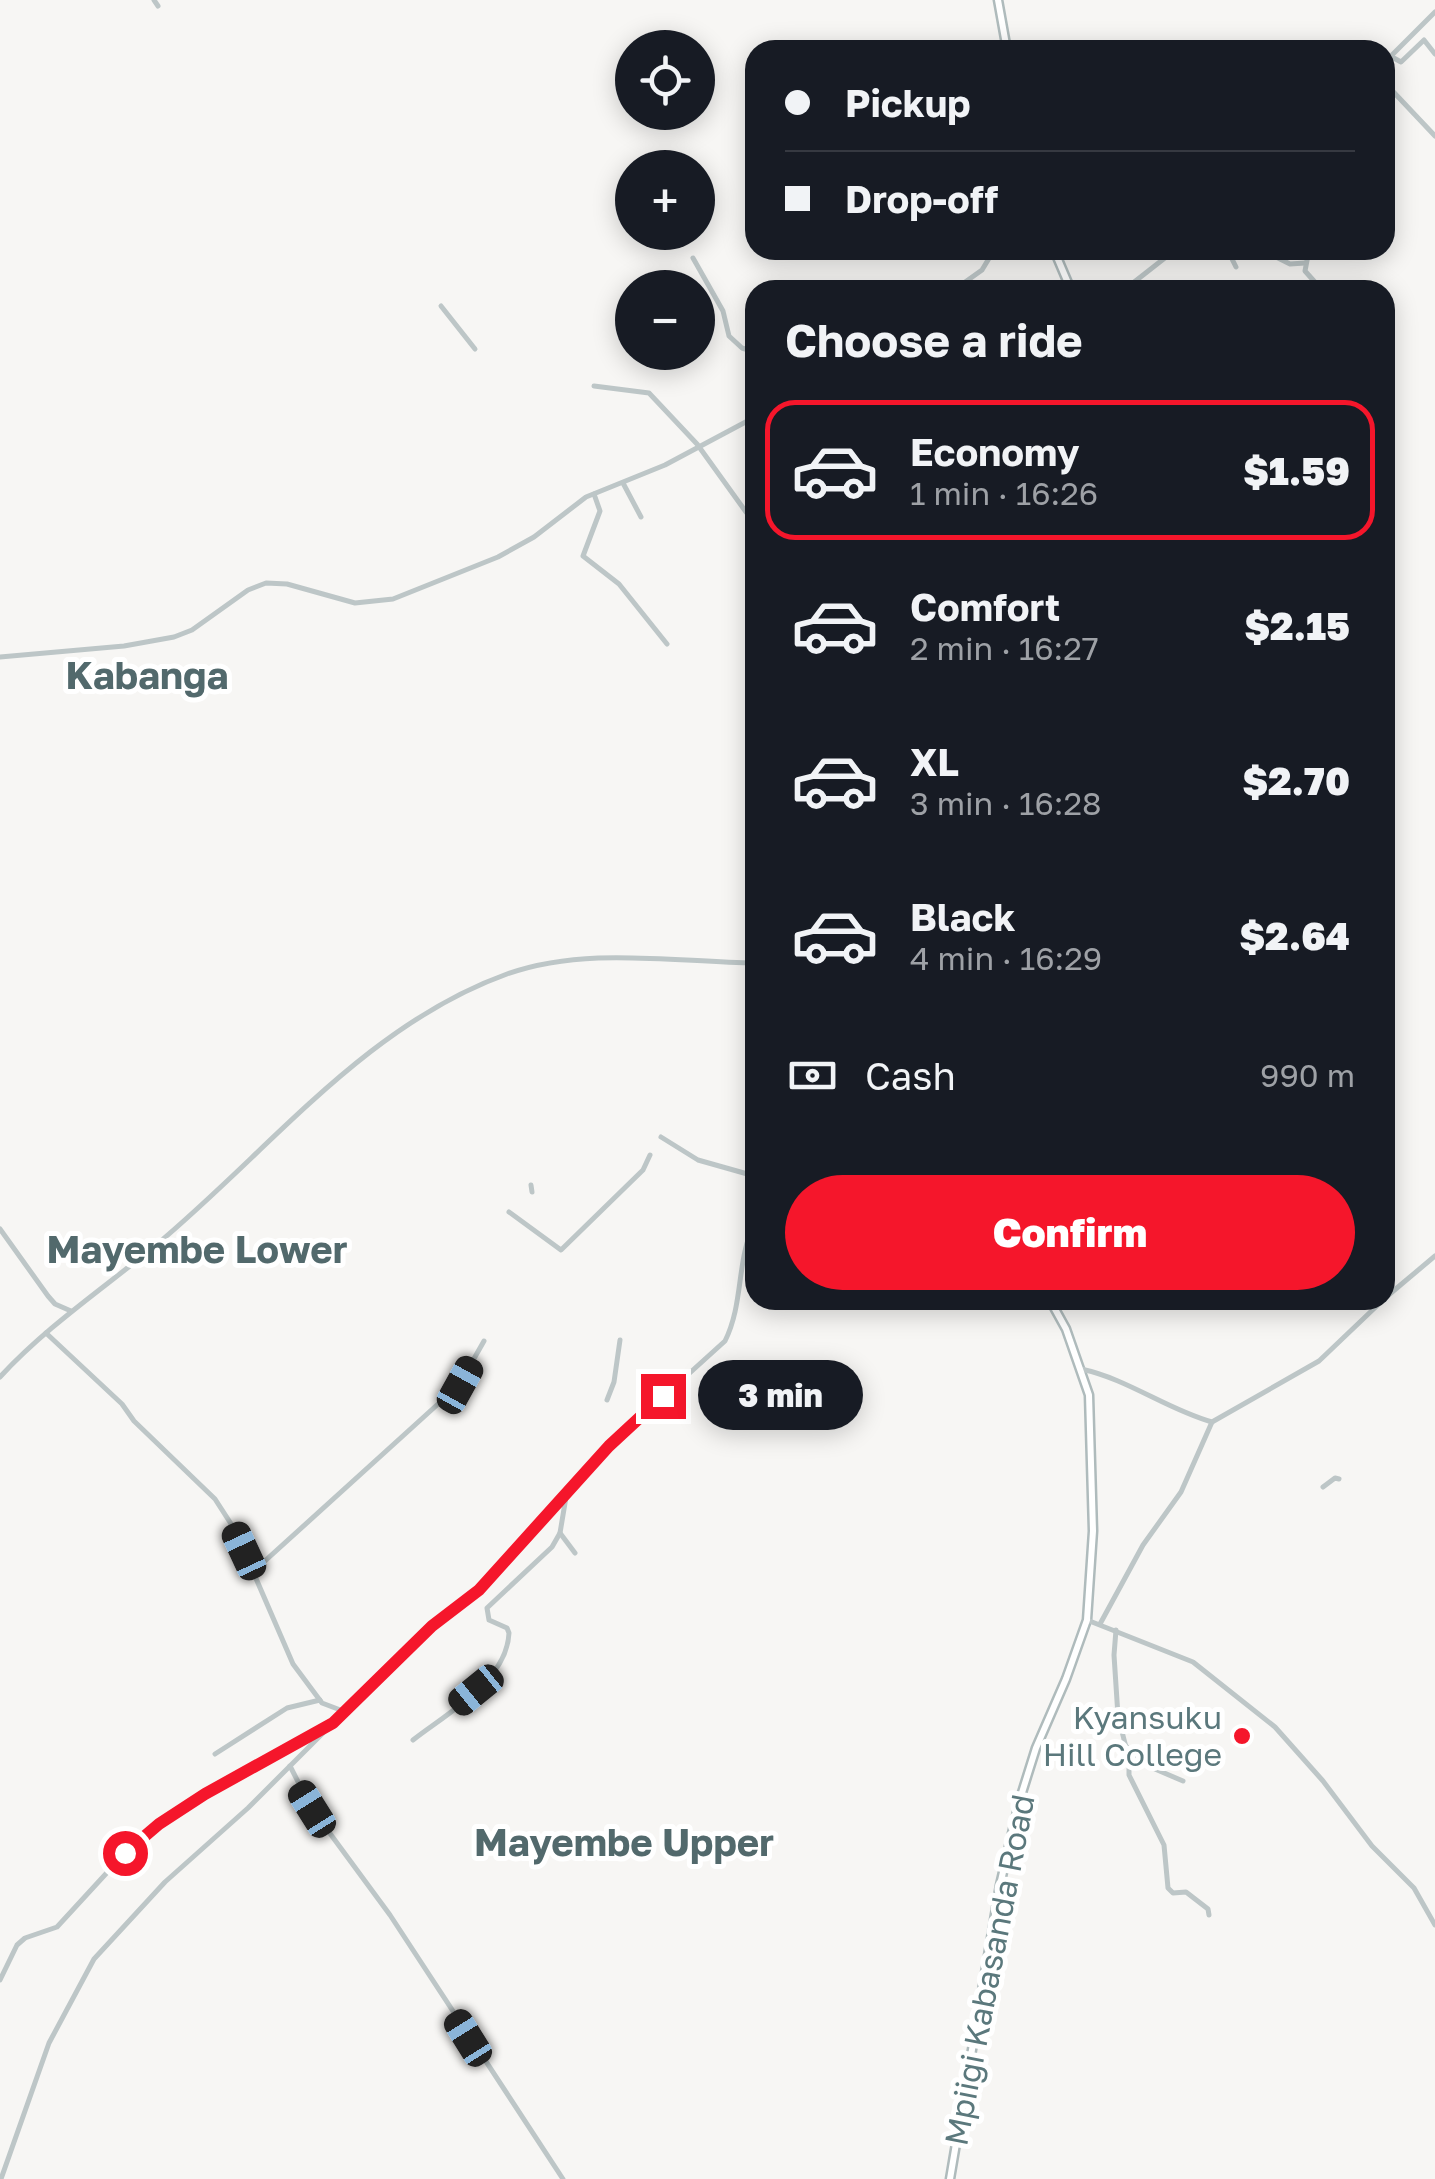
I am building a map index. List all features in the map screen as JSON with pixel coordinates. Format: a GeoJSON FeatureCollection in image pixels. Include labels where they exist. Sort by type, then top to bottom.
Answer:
{"type":"FeatureCollection","features":[{"type":"Feature","properties":{"kind":"main road"},"geometry":{"type":"LineString","coordinates":[[998,0],[1005,40]]}},
{"type":"Feature","properties":{"kind":"main road","name":"Mpiigi Kabasanda Road"},"geometry":{"type":"LineString","coordinates":[[950,2179],[1000,1885],[1020,1799],[1087,1620],[1092,1555],[1089,1395],[1056,1310]]}},
{"type":"Feature","properties":{"kind":"street"},"geometry":{"type":"LineString","coordinates":[[1395,54],[1435,12]]}},
{"type":"Feature","properties":{"kind":"street"},"geometry":{"type":"LineString","coordinates":[[1395,59],[1401,62],[1424,40],[1435,54]]}},
{"type":"Feature","properties":{"kind":"street"},"geometry":{"type":"LineString","coordinates":[[1395,94],[1435,136]]}},
{"type":"Feature","properties":{"kind":"street"},"geometry":{"type":"LineString","coordinates":[[693,258],[722,311],[730,336],[745,349]]}},
{"type":"Feature","properties":{"kind":"street"},"geometry":{"type":"LineString","coordinates":[[970,280],[990,260]]}},
{"type":"Feature","properties":{"kind":"street"},"geometry":{"type":"LineString","coordinates":[[1137,280],[1162,260]]}},
{"type":"Feature","properties":{"kind":"street"},"geometry":{"type":"LineString","coordinates":[[1233,260],[1236,267]]}},
{"type":"Feature","properties":{"kind":"street"},"geometry":{"type":"LineString","coordinates":[[1282,260],[1305,263]]}},
{"type":"Feature","properties":{"kind":"street"},"geometry":{"type":"LineString","coordinates":[[1306,260],[1305,270],[1314,280]]}},
{"type":"Feature","properties":{"kind":"street"},"geometry":{"type":"LineString","coordinates":[[440,306],[475,349]]}},
{"type":"Feature","properties":{"kind":"street"},"geometry":{"type":"LineString","coordinates":[[594,386],[649,392],[745,511]]}},
{"type":"Feature","properties":{"kind":"street"},"geometry":{"type":"LineString","coordinates":[[0,656],[124,646],[174,637],[192,630],[248,590],[266,582],[355,603],[393,598],[498,557],[594,494],[698,449],[745,423]]}},
{"type":"Feature","properties":{"kind":"street"},"geometry":{"type":"LineString","coordinates":[[623,483],[641,517]]}},
{"type":"Feature","properties":{"kind":"street"},"geometry":{"type":"LineString","coordinates":[[594,494],[600,510],[584,556],[619,584],[667,644]]}},
{"type":"Feature","properties":{"kind":"street"},"geometry":{"type":"LineString","coordinates":[[0,1377],[71,1311],[155,1246],[376,1047],[469,991],[507,974],[573,958],[745,963]]}},
{"type":"Feature","properties":{"kind":"street"},"geometry":{"type":"LineString","coordinates":[[661,1136],[698,1160],[745,1173]]}},
{"type":"Feature","properties":{"kind":"street"},"geometry":{"type":"LineString","coordinates":[[508,1212],[560,1250],[643,1170],[650,1155]]}},
{"type":"Feature","properties":{"kind":"street"},"geometry":{"type":"LineString","coordinates":[[0,1229],[48,1296],[71,1311]]}},
{"type":"Feature","properties":{"kind":"street"},"geometry":{"type":"LineString","coordinates":[[1,2179],[49,2043],[94,1959],[165,1882],[432,1626],[479,1590],[609,1446],[725,1341],[735,1321],[745,1240]]}},
{"type":"Feature","properties":{"kind":"street"},"geometry":{"type":"LineString","coordinates":[[1395,1290],[1435,1256]]}},
{"type":"Feature","properties":{"kind":"street"},"geometry":{"type":"LineString","coordinates":[[1100,1625],[1143,1545],[1181,1492],[1212,1422],[1319,1361],[1372,1310]]}},
{"type":"Feature","properties":{"kind":"street"},"geometry":{"type":"LineString","coordinates":[[46,1333],[205,1487],[235,1530],[292,1664],[320,1700],[346,1712]]}},
{"type":"Feature","properties":{"kind":"street"},"geometry":{"type":"LineString","coordinates":[[608,1400],[620,1340]]}},
{"type":"Feature","properties":{"kind":"street"},"geometry":{"type":"LineString","coordinates":[[254,1571],[460,1385],[484,1341]]}},
{"type":"Feature","properties":{"kind":"street"},"geometry":{"type":"LineString","coordinates":[[1081,1369],[1131,1386],[1177,1412],[1212,1422]]}},
{"type":"Feature","properties":{"kind":"street"},"geometry":{"type":"LineString","coordinates":[[1323,1487],[1339,1479]]}},
{"type":"Feature","properties":{"kind":"street"},"geometry":{"type":"LineString","coordinates":[[413,1740],[486,1680],[501,1660],[510,1633],[489,1620],[486,1608],[552,1547],[560,1533],[566,1495]]}},
{"type":"Feature","properties":{"kind":"street"},"geometry":{"type":"LineString","coordinates":[[560,1533],[575,1553]]}},
{"type":"Feature","properties":{"kind":"street"},"geometry":{"type":"LineString","coordinates":[[1087,1620],[1193,1662],[1275,1727],[1323,1781],[1372,1846],[1414,1888],[1435,1926]]}},
{"type":"Feature","properties":{"kind":"street"},"geometry":{"type":"LineString","coordinates":[[1116,1630],[1118,1716],[1129,1775],[1164,1845],[1168,1888],[1174,1894],[1192,1896],[1208,1909],[1209,1915]]}},
{"type":"Feature","properties":{"kind":"street"},"geometry":{"type":"LineString","coordinates":[[215,1754],[287,1708],[320,1700]]}},
{"type":"Feature","properties":{"kind":"street"},"geometry":{"type":"LineString","coordinates":[[0,1980],[17,1944],[57,1927],[125,1853],[159,1824],[333,1723]]}},
{"type":"Feature","properties":{"kind":"street"},"geometry":{"type":"LineString","coordinates":[[1126,1746],[1148,1766],[1183,1781]]}},
{"type":"Feature","properties":{"kind":"street"},"geometry":{"type":"LineString","coordinates":[[290,1766],[312,1809],[390,1915],[563,2179]]}},
{"type":"Feature","properties":{"kind":"place","name":"Kyansuku Hill College"},"geometry":{"type":"Point","coordinates":[1242,1736]}},
{"type":"Feature","properties":{"kind":"district","name":"Kabanga"},"geometry":{"type":"Point","coordinates":[147,676]}},
{"type":"Feature","properties":{"kind":"district","name":"Mayembe Lower"},"geometry":{"type":"Point","coordinates":[197,1250]}},
{"type":"Feature","properties":{"kind":"district","name":"Mayembe Upper"},"geometry":{"type":"Point","coordinates":[624,1843]}},
{"type":"Feature","properties":{"kind":"route"},"geometry":{"type":"LineString","coordinates":[[125,1853],[159,1824],[205,1794],[333,1723],[432,1626],[479,1590],[609,1446],[663,1396]]}}]}
